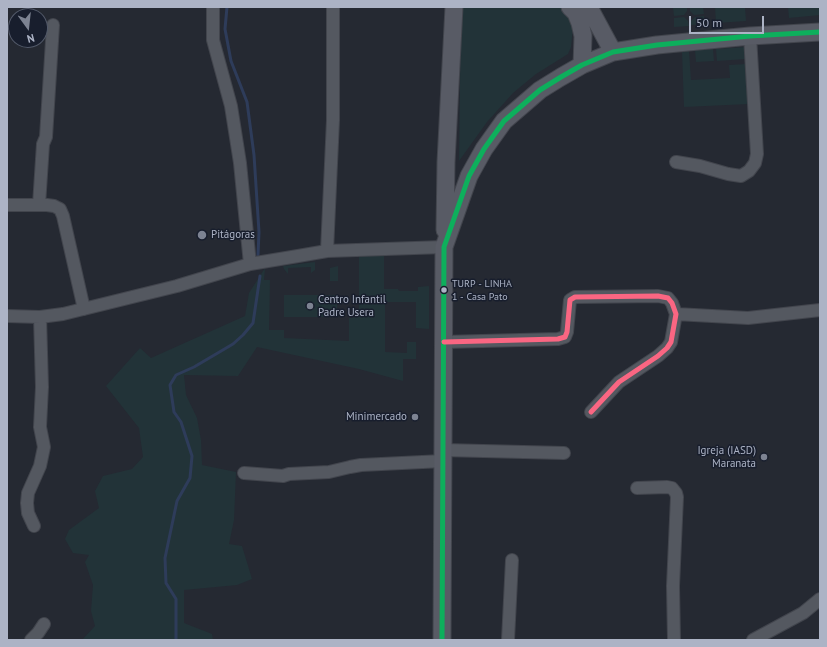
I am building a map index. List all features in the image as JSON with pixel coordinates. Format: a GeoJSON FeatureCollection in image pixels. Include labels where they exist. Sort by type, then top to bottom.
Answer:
{"type":"FeatureCollection","features":[{"type":"Feature","properties":{"kind":"main road"},"geometry":{"type":"LineString","coordinates":[[442,640],[444,247],[446,162],[454,7]]}},
{"type":"Feature","properties":{"kind":"main road"},"geometry":{"type":"LineString","coordinates":[[570,7],[576,13],[583,36],[582,65]]}},
{"type":"Feature","properties":{"kind":"main road"},"geometry":{"type":"LineString","coordinates":[[586,7],[592,13],[613,52]]}},
{"type":"Feature","properties":{"kind":"main road"},"geometry":{"type":"LineString","coordinates":[[444,247],[469,176],[484,149],[504,121],[540,90],[561,76],[613,52],[657,45],[750,36],[820,32]]}},
{"type":"Feature","properties":{"kind":"street"},"geometry":{"type":"LineString","coordinates":[[213,7],[213,40],[231,106],[240,163],[250,264]]}},
{"type":"Feature","properties":{"kind":"street"},"geometry":{"type":"LineString","coordinates":[[327,251],[333,120],[333,7]]}},
{"type":"Feature","properties":{"kind":"street"},"geometry":{"type":"LineString","coordinates":[[39,205],[43,144],[46,137],[53,25]]}},
{"type":"Feature","properties":{"kind":"street"},"geometry":{"type":"LineString","coordinates":[[676,162],[742,176],[749,171],[755,163],[757,154],[750,36]]}},
{"type":"Feature","properties":{"kind":"street"},"geometry":{"type":"LineString","coordinates":[[7,205],[54,206],[60,209],[63,216],[84,309]]}},
{"type":"Feature","properties":{"kind":"street"},"geometry":{"type":"LineString","coordinates":[[7,316],[40,317],[84,309],[177,286],[250,264],[327,251],[444,247]]}},
{"type":"Feature","properties":{"kind":"street"},"geometry":{"type":"LineString","coordinates":[[444,342],[558,339],[565,337],[567,332],[570,300],[575,297],[658,296],[668,298],[672,303],[676,314],[671,342],[667,348],[658,356],[619,382],[591,412]]}},
{"type":"Feature","properties":{"kind":"street"},"geometry":{"type":"LineString","coordinates":[[676,314],[748,318],[820,310]]}},
{"type":"Feature","properties":{"kind":"street"},"geometry":{"type":"LineString","coordinates":[[34,526],[28,513],[28,494],[40,466],[44,447],[40,427],[42,387],[40,317]]}},
{"type":"Feature","properties":{"kind":"street"},"geometry":{"type":"LineString","coordinates":[[244,473],[283,476],[288,474],[329,472],[361,465],[443,455],[564,453]]}},
{"type":"Feature","properties":{"kind":"street"},"geometry":{"type":"LineString","coordinates":[[637,488],[668,487],[672,488],[676,492],[673,586],[674,640]]}},
{"type":"Feature","properties":{"kind":"street"},"geometry":{"type":"LineString","coordinates":[[508,640],[512,560]]}},
{"type":"Feature","properties":{"kind":"street"},"geometry":{"type":"LineString","coordinates":[[753,640],[803,613],[820,599]]}},
{"type":"Feature","properties":{"kind":"street"},"geometry":{"type":"LineString","coordinates":[[31,640],[44,624]]}},
{"type":"Feature","properties":{"kind":"shaded area"},"geometry":{"type":"Polygon","coordinates":[[[461,7],[560,7],[566,12],[573,28],[571,47],[568,54],[536,74],[513,93],[487,122],[459,161],[461,7]]]}},
{"type":"Feature","properties":{"kind":"shaded area"},"geometry":{"type":"Polygon","coordinates":[[[687,7],[687,11],[684,15],[674,16],[673,8],[687,7]]]}},
{"type":"Feature","properties":{"kind":"shaded area"},"geometry":{"type":"Polygon","coordinates":[[[690,7],[703,7],[704,14],[694,15],[690,11],[690,7]]]}},
{"type":"Feature","properties":{"kind":"shaded area"},"geometry":{"type":"Polygon","coordinates":[[[715,7],[745,7],[746,21],[716,23],[715,7]]]}},
{"type":"Feature","properties":{"kind":"shaded area"},"geometry":{"type":"Polygon","coordinates":[[[788,7],[820,7],[820,15],[789,18],[788,7]]]}},
{"type":"Feature","properties":{"kind":"shaded area"},"geometry":{"type":"Polygon","coordinates":[[[704,16],[705,24],[691,25],[691,21],[695,17],[704,16]]]}},
{"type":"Feature","properties":{"kind":"shaded area"},"geometry":{"type":"Polygon","coordinates":[[[684,17],[688,21],[689,26],[674,27],[674,18],[684,17]]]}},
{"type":"Feature","properties":{"kind":"shaded area"},"geometry":{"type":"Polygon","coordinates":[[[746,47],[746,59],[717,61],[716,49],[746,47]]]}},
{"type":"Feature","properties":{"kind":"shaded area"},"geometry":{"type":"Polygon","coordinates":[[[713,49],[714,61],[696,62],[695,50],[713,49]]]}},
{"type":"Feature","properties":{"kind":"shaded area"},"geometry":{"type":"Polygon","coordinates":[[[682,51],[689,51],[691,80],[730,78],[729,65],[747,64],[749,104],[684,107],[682,51]]]}},
{"type":"Feature","properties":{"kind":"shaded area"},"geometry":{"type":"Polygon","coordinates":[[[359,256],[384,256],[384,289],[418,291],[418,287],[429,286],[429,329],[416,328],[416,302],[385,302],[385,352],[407,353],[407,342],[416,342],[416,359],[403,359],[403,381],[359,369],[257,347],[238,376],[184,375],[186,395],[197,418],[201,440],[202,465],[236,472],[234,520],[229,544],[242,546],[252,579],[237,585],[184,590],[184,623],[212,634],[213,640],[82,640],[95,626],[91,611],[93,585],[85,562],[89,555],[73,553],[65,539],[69,530],[99,508],[95,491],[103,476],[132,469],[143,457],[139,428],[106,386],[140,348],[151,358],[245,316],[249,293],[265,268],[264,280],[270,280],[269,330],[284,330],[284,338],[349,341],[349,318],[359,317],[359,256]]]}},
{"type":"Feature","properties":{"kind":"shaded area"},"geometry":{"type":"Polygon","coordinates":[[[315,262],[315,270],[311,273],[311,267],[288,268],[288,274],[283,266],[315,262]]]}},
{"type":"Feature","properties":{"kind":"shaded area"},"geometry":{"type":"Polygon","coordinates":[[[338,266],[338,281],[330,281],[330,268],[338,266]]]}},
{"type":"Feature","properties":{"kind":"shaded area"},"geometry":{"type":"Polygon","coordinates":[[[284,295],[337,295],[337,317],[284,317],[284,295]]]}},
{"type":"Feature","properties":{"kind":"waterway"},"geometry":{"type":"LineString","coordinates":[[227,7],[225,29],[231,61],[247,102],[254,155],[259,232],[258,255]]}},
{"type":"Feature","properties":{"kind":"waterway"},"geometry":{"type":"LineString","coordinates":[[176,640],[176,599],[166,583],[165,558],[177,501],[190,478],[192,456],[181,422],[174,412],[170,385],[176,375],[194,367],[233,344],[253,323],[260,276]]}},
{"type":"Feature","properties":{"kind":"transit line"},"geometry":{"type":"LineString","coordinates":[[442,640],[444,247],[469,176],[484,149],[504,121],[540,90],[582,65],[613,52],[657,45],[750,36],[820,32]]}},
{"type":"Feature","properties":{"kind":"transit line"},"geometry":{"type":"LineString","coordinates":[[444,342],[558,339],[565,337],[567,332],[570,300],[575,297],[658,296],[668,298],[672,303],[676,314],[671,342],[667,348],[658,356],[619,382],[591,412]]}},
{"type":"Feature","properties":{"kind":"place","name":"Pitágoras"},"geometry":{"type":"Point","coordinates":[202,235]}},
{"type":"Feature","properties":{"kind":"place","name":"TURP - LINHA 1 - Casa Pato"},"geometry":{"type":"Point","coordinates":[444,290]}},
{"type":"Feature","properties":{"kind":"place","name":"Centro Infantil Padre Usera"},"geometry":{"type":"Point","coordinates":[310,306]}},
{"type":"Feature","properties":{"kind":"place","name":"Minimercado"},"geometry":{"type":"Point","coordinates":[415,417]}},
{"type":"Feature","properties":{"kind":"place","name":"Igreja (IASD) Maranata"},"geometry":{"type":"Point","coordinates":[764,457]}}]}
